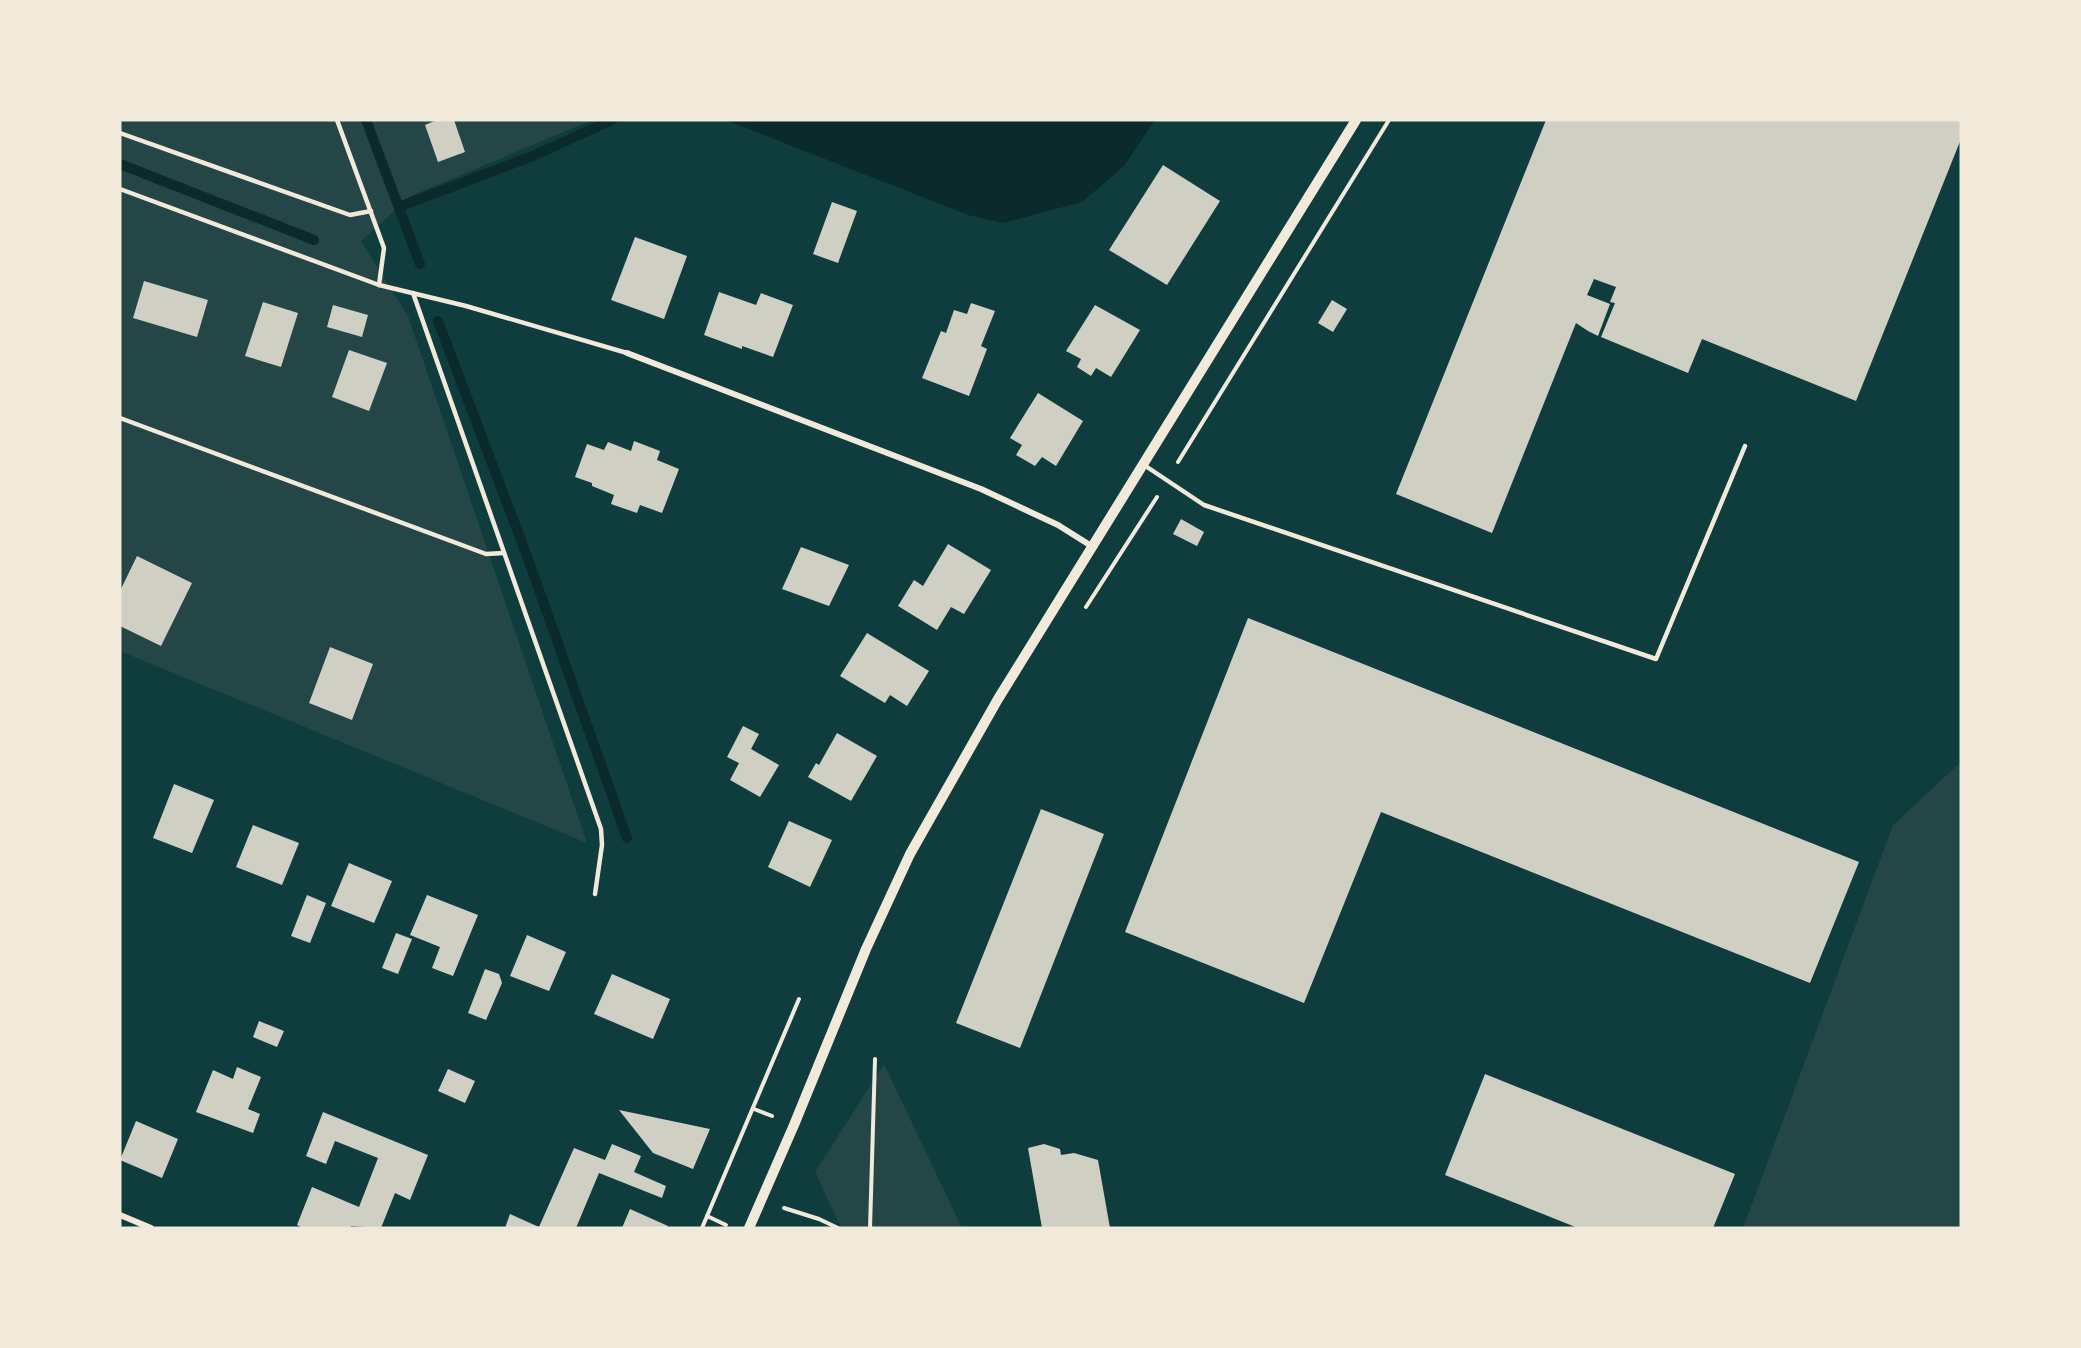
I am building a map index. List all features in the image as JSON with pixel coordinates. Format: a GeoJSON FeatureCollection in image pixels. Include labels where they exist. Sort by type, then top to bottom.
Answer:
{"type":"FeatureCollection","features":[{"type":"Feature","properties":{"kind":"street"},"geometry":{"type":"LineString","coordinates":[[749,1228],[866,949],[910,854],[998,699],[1356,120]]}},
{"type":"Feature","properties":{"kind":"street"},"geometry":{"type":"LineString","coordinates":[[627,353],[981,489],[1058,525],[1093,547]]}},
{"type":"Feature","properties":{"kind":"street"},"geometry":{"type":"LineString","coordinates":[[120,1215],[151,1228]]}},
{"type":"Feature","properties":{"kind":"lane"},"geometry":{"type":"LineString","coordinates":[[337,120],[384,248],[379,285]]}},
{"type":"Feature","properties":{"kind":"lane"},"geometry":{"type":"LineString","coordinates":[[120,133],[350,215],[371,211]]}},
{"type":"Feature","properties":{"kind":"lane"},"geometry":{"type":"LineString","coordinates":[[120,189],[379,285],[466,306],[627,353]]}},
{"type":"Feature","properties":{"kind":"lane"},"geometry":{"type":"LineString","coordinates":[[413,293],[601,829],[602,845],[595,894]]}},
{"type":"Feature","properties":{"kind":"lane"},"geometry":{"type":"LineString","coordinates":[[120,418],[486,554],[504,553]]}},
{"type":"Feature","properties":{"kind":"lane"},"geometry":{"type":"LineString","coordinates":[[1144,465],[1204,505],[1656,659],[1745,446]]}},
{"type":"Feature","properties":{"kind":"path"},"geometry":{"type":"LineString","coordinates":[[1085,609],[1389,120]]}},
{"type":"Feature","properties":{"kind":"path"},"geometry":{"type":"LineString","coordinates":[[702,1228],[799,999]]}},
{"type":"Feature","properties":{"kind":"path"},"geometry":{"type":"LineString","coordinates":[[870,1228],[875,1059]]}},
{"type":"Feature","properties":{"kind":"path"},"geometry":{"type":"LineString","coordinates":[[753,1109],[778,1118]]}},
{"type":"Feature","properties":{"kind":"path"},"geometry":{"type":"LineString","coordinates":[[779,1218],[788,1198]]}},
{"type":"Feature","properties":{"kind":"path"},"geometry":{"type":"LineString","coordinates":[[784,1208],[819,1219],[838,1228]]}},
{"type":"Feature","properties":{"kind":"path"},"geometry":{"type":"LineString","coordinates":[[707,1216],[726,1224],[725,1228]]}},
{"type":"Feature","properties":{"kind":"shaded area"},"geometry":{"type":"Polygon","coordinates":[[[120,120],[592,120],[411,196],[361,241],[408,316],[587,843],[120,651],[120,120]]]}},
{"type":"Feature","properties":{"kind":"shaded area"},"geometry":{"type":"Polygon","coordinates":[[[726,120],[1155,120],[1124,166],[1082,202],[1003,223],[968,215],[726,120]]]}},
{"type":"Feature","properties":{"kind":"shaded area"},"geometry":{"type":"Polygon","coordinates":[[[1961,762],[1961,1228],[1743,1228],[1893,825],[1961,762]]]}},
{"type":"Feature","properties":{"kind":"shaded area"},"geometry":{"type":"Polygon","coordinates":[[[884,1064],[962,1228],[841,1228],[815,1172],[884,1064]]]}},
{"type":"Feature","properties":{"kind":"building"},"geometry":{"type":"Polygon","coordinates":[[[437,120],[454,120],[465,152],[438,162],[425,125],[437,120]]]}},
{"type":"Feature","properties":{"kind":"building"},"geometry":{"type":"Polygon","coordinates":[[[1546,120],[1961,120],[1961,139],[1856,401],[1702,339],[1688,373],[1601,337],[1615,303],[1610,302],[1616,287],[1594,279],[1587,295],[1610,304],[1598,336],[1576,323],[1492,533],[1396,494],[1546,120]]]}},
{"type":"Feature","properties":{"kind":"building"},"geometry":{"type":"Polygon","coordinates":[[[1163,165],[1220,201],[1167,285],[1109,250],[1163,165]]]}},
{"type":"Feature","properties":{"kind":"building"},"geometry":{"type":"Polygon","coordinates":[[[832,202],[857,211],[838,263],[813,254],[832,202]]]}},
{"type":"Feature","properties":{"kind":"building"},"geometry":{"type":"Polygon","coordinates":[[[635,237],[687,256],[664,319],[611,300],[635,237]]]}},
{"type":"Feature","properties":{"kind":"building"},"geometry":{"type":"Polygon","coordinates":[[[144,281],[208,300],[197,337],[133,318],[144,281]]]}},
{"type":"Feature","properties":{"kind":"building"},"geometry":{"type":"Polygon","coordinates":[[[719,292],[756,305],[761,293],[793,305],[773,357],[704,335],[719,292]]]}},
{"type":"Feature","properties":{"kind":"building"},"geometry":{"type":"Polygon","coordinates":[[[1332,300],[1347,309],[1333,332],[1318,323],[1332,300]]]}},
{"type":"Feature","properties":{"kind":"building"},"geometry":{"type":"Polygon","coordinates":[[[263,302],[298,313],[281,367],[245,356],[263,302]]]}},
{"type":"Feature","properties":{"kind":"building"},"geometry":{"type":"Polygon","coordinates":[[[971,303],[995,311],[981,346],[987,349],[969,396],[922,378],[941,331],[946,333],[954,310],[967,314],[971,303]]]}},
{"type":"Feature","properties":{"kind":"building"},"geometry":{"type":"Polygon","coordinates":[[[333,305],[368,315],[362,337],[327,327],[333,305]]]}},
{"type":"Feature","properties":{"kind":"building"},"geometry":{"type":"Polygon","coordinates":[[[1095,305],[1140,330],[1111,377],[1096,368],[1091,376],[1077,367],[1081,359],[1066,351],[1095,305]]]}},
{"type":"Feature","properties":{"kind":"building"},"geometry":{"type":"Polygon","coordinates":[[[349,350],[387,363],[369,411],[332,397],[349,350]]]}},
{"type":"Feature","properties":{"kind":"building"},"geometry":{"type":"Polygon","coordinates":[[[1038,393],[1083,421],[1056,466],[1042,457],[1035,466],[1016,455],[1022,445],[1010,438],[1038,393]]]}},
{"type":"Feature","properties":{"kind":"building"},"geometry":{"type":"Polygon","coordinates":[[[634,441],[660,451],[657,460],[679,469],[662,513],[640,505],[637,513],[611,504],[614,495],[575,477],[587,444],[604,450],[608,442],[631,451],[634,441]]]}},
{"type":"Feature","properties":{"kind":"building"},"geometry":{"type":"Polygon","coordinates":[[[1181,519],[1204,532],[1197,546],[1173,534],[1181,519]]]}},
{"type":"Feature","properties":{"kind":"building"},"geometry":{"type":"Polygon","coordinates":[[[948,544],[991,570],[964,614],[951,607],[937,630],[898,606],[914,580],[923,586],[948,544]]]}},
{"type":"Feature","properties":{"kind":"building"},"geometry":{"type":"Polygon","coordinates":[[[801,547],[849,565],[829,606],[782,589],[801,547]]]}},
{"type":"Feature","properties":{"kind":"building"},"geometry":{"type":"Polygon","coordinates":[[[137,556],[192,583],[161,646],[120,626],[120,591],[137,556]]]}},
{"type":"Feature","properties":{"kind":"building"},"geometry":{"type":"Polygon","coordinates":[[[1248,618],[1859,862],[1810,983],[1381,812],[1304,1003],[1125,932],[1248,618]]]}},
{"type":"Feature","properties":{"kind":"building"},"geometry":{"type":"Polygon","coordinates":[[[867,633],[929,671],[907,706],[890,695],[885,703],[840,676],[867,633]]]}},
{"type":"Feature","properties":{"kind":"building"},"geometry":{"type":"Polygon","coordinates":[[[330,647],[373,664],[352,720],[309,703],[330,647]]]}},
{"type":"Feature","properties":{"kind":"building"},"geometry":{"type":"Polygon","coordinates":[[[743,726],[759,734],[751,749],[779,765],[760,797],[730,780],[739,763],[727,757],[743,726]]]}},
{"type":"Feature","properties":{"kind":"building"},"geometry":{"type":"Polygon","coordinates":[[[837,733],[877,756],[851,801],[808,777],[816,763],[819,765],[837,733]]]}},
{"type":"Feature","properties":{"kind":"building"},"geometry":{"type":"Polygon","coordinates":[[[174,784],[214,800],[192,853],[153,838],[174,784]]]}},
{"type":"Feature","properties":{"kind":"building"},"geometry":{"type":"Polygon","coordinates":[[[1041,809],[1104,834],[1020,1048],[956,1023],[1041,809]]]}},
{"type":"Feature","properties":{"kind":"building"},"geometry":{"type":"Polygon","coordinates":[[[789,821],[832,840],[810,887],[768,867],[789,821]]]}},
{"type":"Feature","properties":{"kind":"building"},"geometry":{"type":"Polygon","coordinates":[[[253,825],[299,843],[282,885],[236,867],[253,825]]]}},
{"type":"Feature","properties":{"kind":"building"},"geometry":{"type":"Polygon","coordinates":[[[349,863],[392,881],[374,923],[331,906],[349,863]]]}},
{"type":"Feature","properties":{"kind":"building"},"geometry":{"type":"Polygon","coordinates":[[[307,895],[326,903],[310,943],[291,936],[307,895]]]}},
{"type":"Feature","properties":{"kind":"building"},"geometry":{"type":"Polygon","coordinates":[[[427,895],[478,915],[453,976],[432,968],[440,947],[410,935],[427,895]]]}},
{"type":"Feature","properties":{"kind":"building"},"geometry":{"type":"Polygon","coordinates":[[[396,933],[412,939],[398,974],[382,968],[396,933]]]}},
{"type":"Feature","properties":{"kind":"building"},"geometry":{"type":"Polygon","coordinates":[[[527,935],[566,952],[549,991],[510,976],[527,935]]]}},
{"type":"Feature","properties":{"kind":"building"},"geometry":{"type":"Polygon","coordinates":[[[485,969],[499,974],[502,983],[486,1020],[468,1013],[485,969]]]}},
{"type":"Feature","properties":{"kind":"building"},"geometry":{"type":"Polygon","coordinates":[[[612,974],[670,999],[653,1039],[594,1014],[612,974]]]}},
{"type":"Feature","properties":{"kind":"building"},"geometry":{"type":"Polygon","coordinates":[[[259,1021],[284,1031],[277,1047],[253,1037],[259,1021]]]}},
{"type":"Feature","properties":{"kind":"building"},"geometry":{"type":"Polygon","coordinates":[[[237,1067],[261,1077],[248,1109],[260,1114],[253,1133],[196,1112],[213,1070],[233,1079],[237,1067]]]}},
{"type":"Feature","properties":{"kind":"building"},"geometry":{"type":"Polygon","coordinates":[[[448,1069],[475,1081],[465,1103],[438,1091],[448,1069]]]}},
{"type":"Feature","properties":{"kind":"building"},"geometry":{"type":"Polygon","coordinates":[[[1485,1074],[1735,1174],[1713,1228],[1578,1228],[1445,1175],[1485,1074]]]}},
{"type":"Feature","properties":{"kind":"building"},"geometry":{"type":"Polygon","coordinates":[[[619,1110],[710,1129],[693,1169],[653,1153],[619,1110]]]}},
{"type":"Feature","properties":{"kind":"building"},"geometry":{"type":"Polygon","coordinates":[[[323,1112],[428,1155],[410,1200],[395,1193],[381,1228],[351,1226],[351,1228],[303,1228],[297,1225],[312,1187],[359,1207],[378,1158],[335,1141],[326,1164],[306,1156],[323,1112]]]}},
{"type":"Feature","properties":{"kind":"building"},"geometry":{"type":"Polygon","coordinates":[[[136,1121],[178,1139],[162,1178],[120,1160],[136,1121]]]}},
{"type":"Feature","properties":{"kind":"building"},"geometry":{"type":"Polygon","coordinates":[[[612,1144],[641,1156],[634,1172],[666,1186],[662,1198],[599,1173],[576,1228],[505,1228],[510,1214],[539,1227],[574,1148],[605,1160],[612,1144]]]}},
{"type":"Feature","properties":{"kind":"building"},"geometry":{"type":"Polygon","coordinates":[[[1044,1144],[1060,1149],[1061,1155],[1074,1153],[1098,1160],[1110,1228],[1042,1228],[1028,1148],[1044,1144]]]}},
{"type":"Feature","properties":{"kind":"building"},"geometry":{"type":"Polygon","coordinates":[[[630,1209],[668,1226],[667,1228],[622,1228],[630,1209]]]}},
{"type":"Feature","properties":{"kind":"waterway"},"geometry":{"type":"LineString","coordinates":[[366,120],[420,264]]}},
{"type":"Feature","properties":{"kind":"waterway"},"geometry":{"type":"LineString","coordinates":[[399,207],[535,155],[612,120]]}},
{"type":"Feature","properties":{"kind":"waterway"},"geometry":{"type":"LineString","coordinates":[[120,164],[314,240]]}},
{"type":"Feature","properties":{"kind":"waterway"},"geometry":{"type":"LineString","coordinates":[[438,321],[527,556],[627,838]]}}]}
